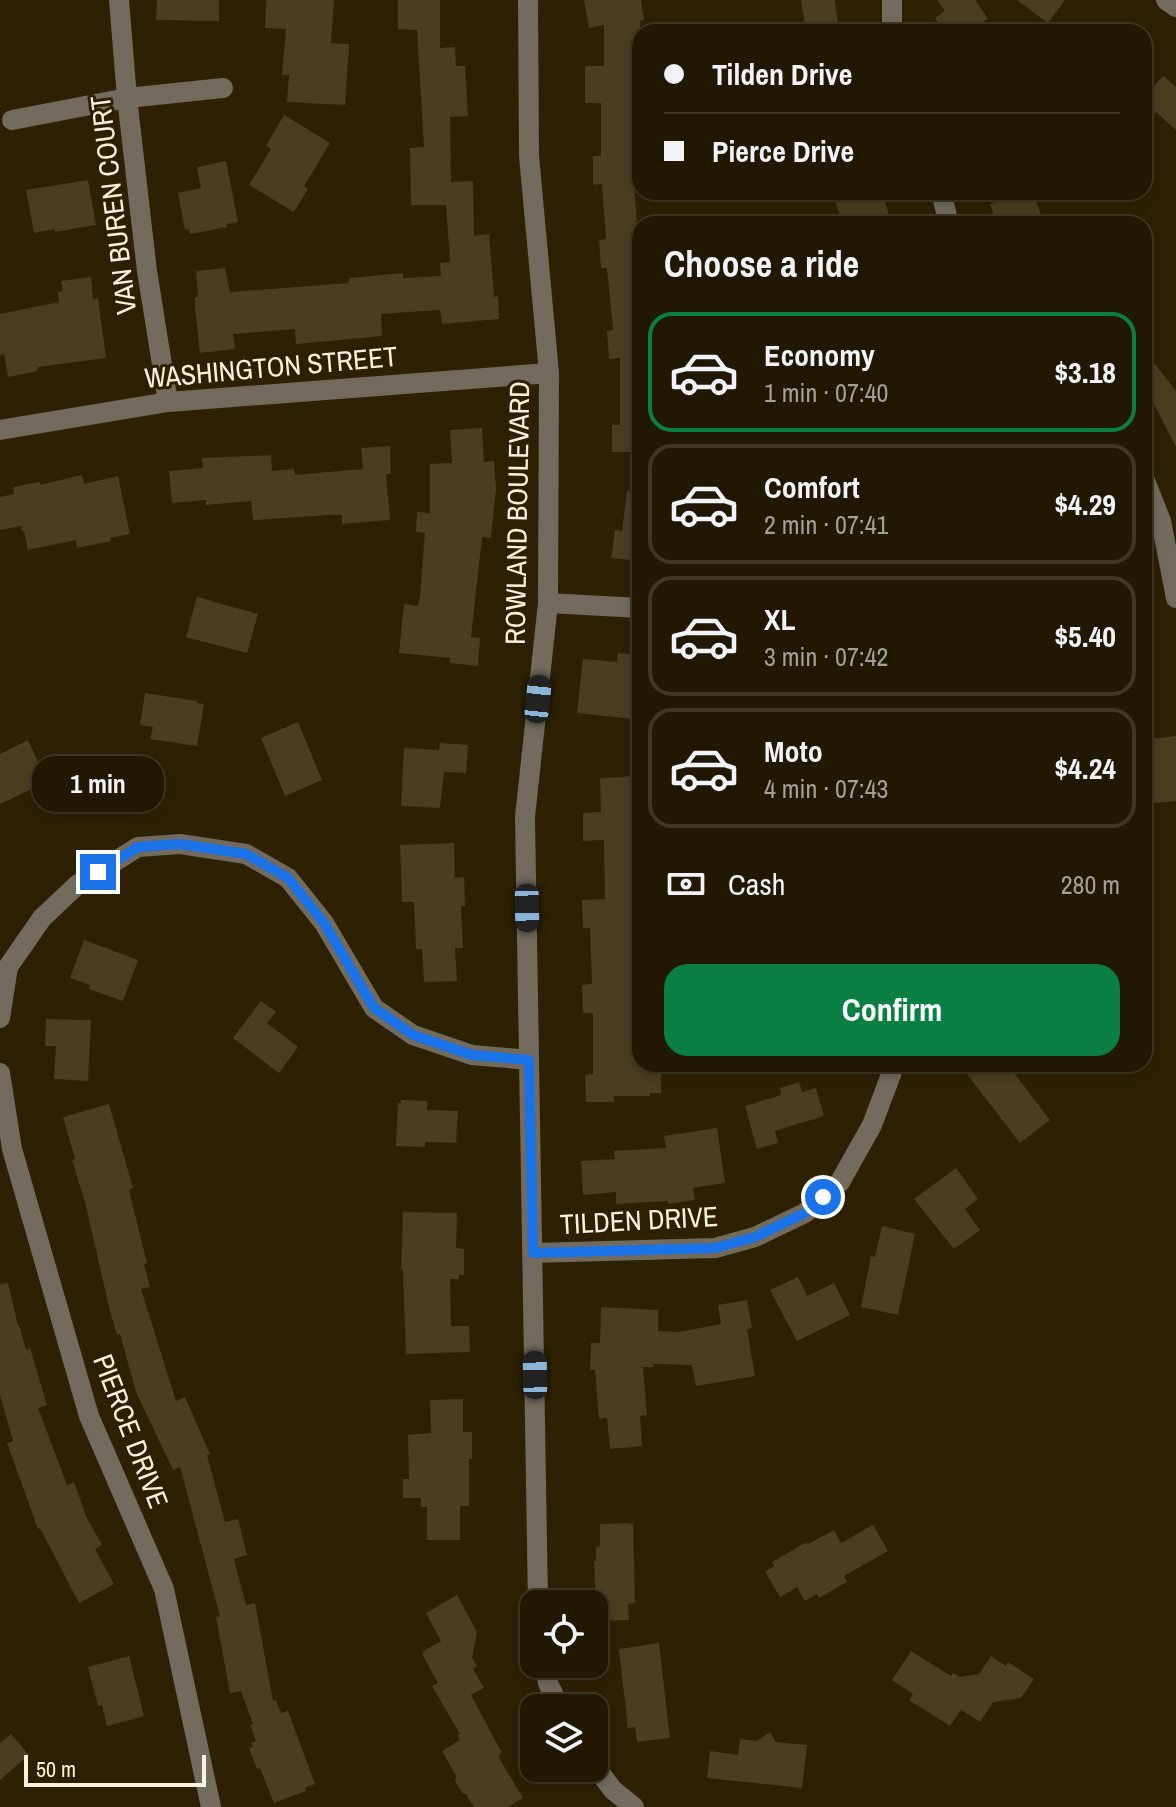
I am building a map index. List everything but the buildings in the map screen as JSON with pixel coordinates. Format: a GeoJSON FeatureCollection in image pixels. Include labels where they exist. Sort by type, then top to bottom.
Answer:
{"type":"FeatureCollection","features":[{"type":"Feature","properties":{"kind":"street","name":"VAN BUREN COURT"},"geometry":{"type":"LineString","coordinates":[[119,0],[147,271],[168,402]]}},
{"type":"Feature","properties":{"kind":"street","name":"ROWLAND BOULEVARD"},"geometry":{"type":"LineString","coordinates":[[528,0],[529,156],[549,373],[548,603],[525,817],[538,1590]]}},
{"type":"Feature","properties":{"kind":"street"},"geometry":{"type":"LineString","coordinates":[[892,0],[892,24]]}},
{"type":"Feature","properties":{"kind":"street"},"geometry":{"type":"LineString","coordinates":[[1166,0],[1176,7]]}},
{"type":"Feature","properties":{"kind":"street"},"geometry":{"type":"LineString","coordinates":[[12,120],[127,98],[223,88]]}},
{"type":"Feature","properties":{"kind":"street","name":"WASHINGTON STREET"},"geometry":{"type":"LineString","coordinates":[[0,430],[168,402],[549,373]]}},
{"type":"Feature","properties":{"kind":"street"},"geometry":{"type":"LineString","coordinates":[[1152,498],[1161,521],[1176,598]]}},
{"type":"Feature","properties":{"kind":"street"},"geometry":{"type":"LineString","coordinates":[[548,603],[632,608]]}},
{"type":"Feature","properties":{"kind":"street"},"geometry":{"type":"LineString","coordinates":[[0,1018],[8,967],[42,918],[77,885],[138,847],[180,844],[246,854],[288,878],[324,923],[374,1008],[413,1035],[472,1055],[529,1060]]}},
{"type":"Feature","properties":{"kind":"street","name":"TILDEN DRIVE"},"geometry":{"type":"LineString","coordinates":[[533,1253],[715,1248],[755,1237],[805,1213],[840,1182],[872,1125],[892,1072]]}},
{"type":"Feature","properties":{"kind":"street","name":"PIERCE DRIVE"},"geometry":{"type":"LineString","coordinates":[[0,1073],[12,1149],[89,1416],[164,1589],[211,1807]]}},
{"type":"Feature","properties":{"kind":"street"},"geometry":{"type":"LineString","coordinates":[[607,1782],[634,1807]]}},
{"type":"Feature","properties":{"kind":"route"},"geometry":{"type":"LineString","coordinates":[[98,872],[138,847],[180,844],[246,854],[288,878],[324,923],[374,1008],[413,1035],[472,1055],[529,1060],[533,1253],[715,1248],[755,1237],[805,1213],[823,1197]]}}]}
